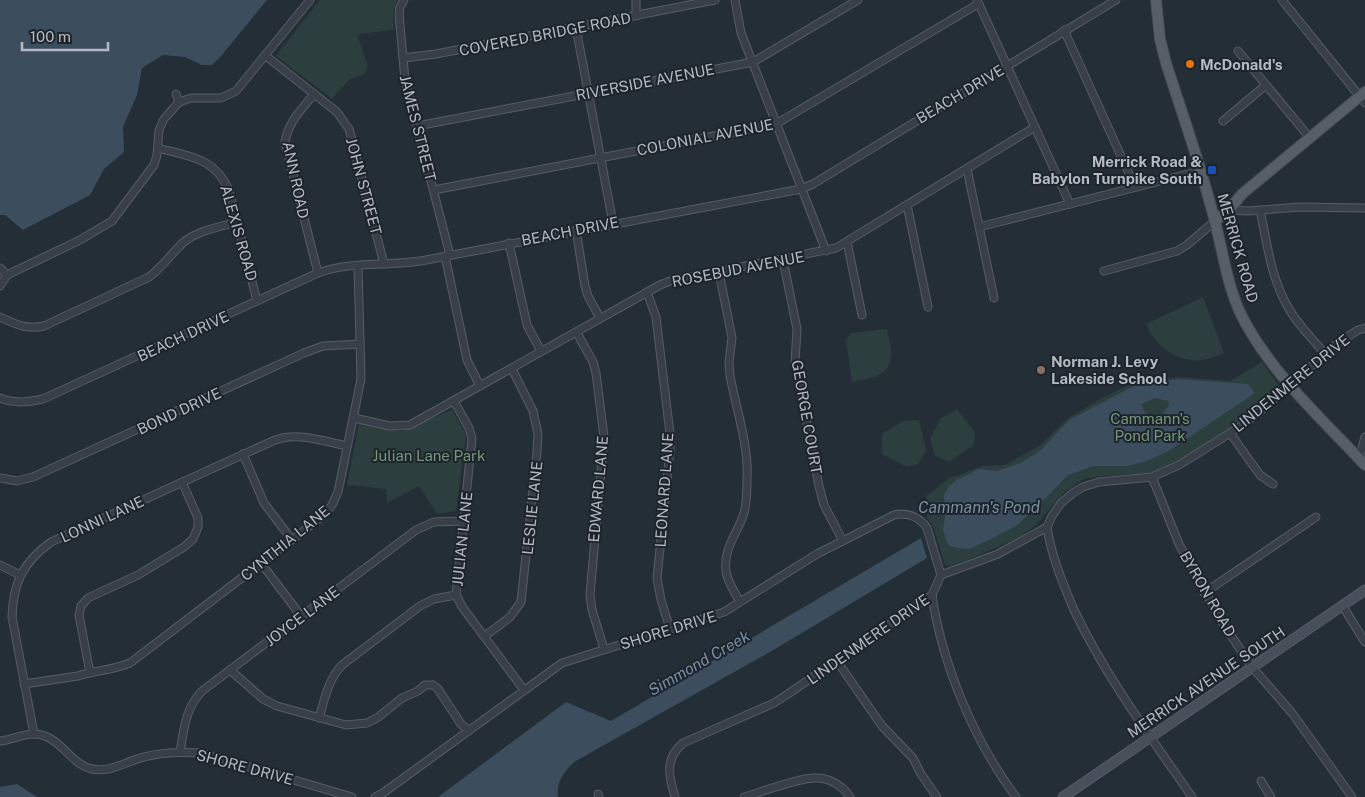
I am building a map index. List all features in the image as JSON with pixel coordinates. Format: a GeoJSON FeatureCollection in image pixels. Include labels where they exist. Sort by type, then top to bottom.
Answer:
{"type":"FeatureCollection","features":[{"type":"Feature","properties":{"kind":"main road","name":"MERRICK ROAD"},"geometry":{"type":"LineString","coordinates":[[1156,0],[1160,39],[1166,63],[1215,221],[1230,287],[1238,308],[1258,344],[1290,385],[1324,424],[1362,462]]}},
{"type":"Feature","properties":{"kind":"main road"},"geometry":{"type":"LineString","coordinates":[[1215,221],[1229,210],[1242,194],[1363,97]]}},
{"type":"Feature","properties":{"kind":"street"},"geometry":{"type":"LineString","coordinates":[[0,286],[7,275],[80,240],[112,221],[152,170],[156,160],[161,124],[179,102],[191,98],[221,98],[229,95],[242,85],[310,0]]}},
{"type":"Feature","properties":{"kind":"street","name":"JAMES STREET"},"geometry":{"type":"LineString","coordinates":[[404,0],[399,14],[405,80],[434,190],[467,360],[480,386]]}},
{"type":"Feature","properties":{"kind":"street"},"geometry":{"type":"LineString","coordinates":[[636,0],[636,16]]}},
{"type":"Feature","properties":{"kind":"street","name":"COVERED BRIDGE ROAD"},"geometry":{"type":"LineString","coordinates":[[403,58],[436,54],[576,28],[715,0]]}},
{"type":"Feature","properties":{"kind":"street"},"geometry":{"type":"LineString","coordinates":[[735,0],[739,25],[826,251]]}},
{"type":"Feature","properties":{"kind":"street","name":"RIVERSIDE AVENUE"},"geometry":{"type":"LineString","coordinates":[[418,126],[753,62],[858,0]]}},
{"type":"Feature","properties":{"kind":"street","name":"BEACH DRIVE"},"geometry":{"type":"LineString","coordinates":[[0,400],[28,402],[44,399],[318,273],[334,268],[410,263],[576,230],[801,189],[813,184],[1116,0]]}},
{"type":"Feature","properties":{"kind":"street"},"geometry":{"type":"LineString","coordinates":[[1282,0],[1363,97]]}},
{"type":"Feature","properties":{"kind":"street"},"geometry":{"type":"LineString","coordinates":[[978,2],[1070,204]]}},
{"type":"Feature","properties":{"kind":"street","name":"COLONIAL AVENUE"},"geometry":{"type":"LineString","coordinates":[[434,190],[776,124],[978,2]]}},
{"type":"Feature","properties":{"kind":"street"},"geometry":{"type":"LineString","coordinates":[[576,28],[613,223]]}},
{"type":"Feature","properties":{"kind":"street"},"geometry":{"type":"LineString","coordinates":[[1064,30],[1135,188]]}},
{"type":"Feature","properties":{"kind":"street"},"geometry":{"type":"LineString","coordinates":[[1238,51],[1310,138]]}},
{"type":"Feature","properties":{"kind":"street","name":"JOHN STREET"},"geometry":{"type":"LineString","coordinates":[[266,56],[337,112],[348,129],[384,264]]}},
{"type":"Feature","properties":{"kind":"street"},"geometry":{"type":"LineString","coordinates":[[1222,121],[1266,85]]}},
{"type":"Feature","properties":{"kind":"street"},"geometry":{"type":"LineString","coordinates":[[176,94],[179,102]]}},
{"type":"Feature","properties":{"kind":"street","name":"ANN ROAD"},"geometry":{"type":"LineString","coordinates":[[314,94],[290,124],[285,143],[318,273]]}},
{"type":"Feature","properties":{"kind":"street","name":"ROSEBUD AVENUE"},"geometry":{"type":"LineString","coordinates":[[354,418],[390,426],[404,426],[416,422],[600,318],[670,281],[836,248],[1035,127]]}},
{"type":"Feature","properties":{"kind":"street","name":"ALEXIS ROAD"},"geometry":{"type":"LineString","coordinates":[[158,148],[203,161],[219,172],[229,190],[258,301]]}},
{"type":"Feature","properties":{"kind":"street"},"geometry":{"type":"LineString","coordinates":[[967,169],[994,298]]}},
{"type":"Feature","properties":{"kind":"street"},"geometry":{"type":"LineString","coordinates":[[979,227],[1200,171]]}},
{"type":"Feature","properties":{"kind":"street"},"geometry":{"type":"LineString","coordinates":[[907,205],[928,307]]}},
{"type":"Feature","properties":{"kind":"street"},"geometry":{"type":"LineString","coordinates":[[1229,210],[1301,207],[1365,208]]}},
{"type":"Feature","properties":{"kind":"street"},"geometry":{"type":"LineString","coordinates":[[1260,210],[1275,278],[1281,293],[1293,315],[1325,354]]}},
{"type":"Feature","properties":{"kind":"street"},"geometry":{"type":"LineString","coordinates":[[1104,271],[1177,251],[1215,221]]}},
{"type":"Feature","properties":{"kind":"street"},"geometry":{"type":"LineString","coordinates":[[0,317],[26,328],[44,326],[149,278],[159,270],[180,246],[193,236],[237,222]]}},
{"type":"Feature","properties":{"kind":"street"},"geometry":{"type":"LineString","coordinates":[[576,230],[585,286],[588,296],[600,318]]}},
{"type":"Feature","properties":{"kind":"street"},"geometry":{"type":"LineString","coordinates":[[847,242],[862,315]]}},
{"type":"Feature","properties":{"kind":"street"},"geometry":{"type":"LineString","coordinates":[[509,243],[527,325],[541,351]]}},
{"type":"Feature","properties":{"kind":"street","name":"GEORGE COURT"},"geometry":{"type":"LineString","coordinates":[[783,260],[797,329],[795,362],[819,486],[824,505],[843,541]]}},
{"type":"Feature","properties":{"kind":"street","name":"CYNTHIA LANE"},"geometry":{"type":"LineString","coordinates":[[24,684],[115,669],[130,663],[323,516],[332,505],[338,492],[361,379],[358,266]]}},
{"type":"Feature","properties":{"kind":"street"},"geometry":{"type":"LineString","coordinates":[[0,268],[7,275]]}},
{"type":"Feature","properties":{"kind":"street"},"geometry":{"type":"LineString","coordinates":[[719,272],[732,338],[729,362],[730,376],[748,463],[744,511],[739,526],[729,543],[726,556],[728,579],[740,602]]}},
{"type":"Feature","properties":{"kind":"street","name":"LEONARD LANE"},"geometry":{"type":"LineString","coordinates":[[647,292],[656,317],[670,434],[657,578],[661,600],[670,629]]}},
{"type":"Feature","properties":{"kind":"street","name":"LINDENMERE DRIVE"},"geometry":{"type":"LineString","coordinates":[[1047,527],[1061,503],[1083,487],[1099,482],[1152,477],[1179,465],[1230,433],[1265,407],[1346,337],[1365,328]]}},
{"type":"Feature","properties":{"kind":"street","name":"EDWARD LANE"},"geometry":{"type":"LineString","coordinates":[[576,333],[593,362],[596,373],[604,437],[590,595],[592,610],[604,649]]}},
{"type":"Feature","properties":{"kind":"street","name":"BOND DRIVE"},"geometry":{"type":"LineString","coordinates":[[0,478],[17,481],[33,478],[304,353],[329,346],[360,344]]}},
{"type":"Feature","properties":{"kind":"street","name":"LESLIE LANE"},"geometry":{"type":"LineString","coordinates":[[484,636],[510,617],[520,602],[538,452],[538,434],[533,411],[512,369]]}},
{"type":"Feature","properties":{"kind":"street","name":"JULIAN LANE"},"geometry":{"type":"LineString","coordinates":[[454,401],[469,428],[472,438],[456,594],[524,690]]}},
{"type":"Feature","properties":{"kind":"street"},"geometry":{"type":"LineString","coordinates":[[1230,433],[1260,475],[1273,484]]}},
{"type":"Feature","properties":{"kind":"street","name":"LONNI LANE"},"geometry":{"type":"LineString","coordinates":[[34,734],[12,617],[13,596],[20,575],[29,562],[51,542],[275,440],[301,436],[347,446]]}},
{"type":"Feature","properties":{"kind":"street"},"geometry":{"type":"LineString","coordinates":[[1362,462],[1365,437]]}},
{"type":"Feature","properties":{"kind":"street"},"geometry":{"type":"LineString","coordinates":[[242,454],[264,503],[292,540]]}},
{"type":"Feature","properties":{"kind":"street","name":"BYRON ROAD"},"geometry":{"type":"LineString","coordinates":[[1152,477],[1179,544],[1204,593],[1252,667],[1292,713],[1352,797]]}},
{"type":"Feature","properties":{"kind":"street"},"geometry":{"type":"LineString","coordinates":[[90,673],[79,615],[81,606],[88,598],[138,574],[184,547],[193,539],[198,528],[198,518],[182,482]]}},
{"type":"Feature","properties":{"kind":"street","name":"SHORE DRIVE"},"geometry":{"type":"LineString","coordinates":[[375,797],[562,663],[715,616],[817,554],[894,515],[909,514],[918,519],[927,528],[941,575]]}},
{"type":"Feature","properties":{"kind":"street"},"geometry":{"type":"LineString","coordinates":[[1204,593],[1316,517]]}},
{"type":"Feature","properties":{"kind":"street","name":"JOYCE LANE"},"geometry":{"type":"LineString","coordinates":[[180,752],[185,720],[192,704],[202,691],[416,530],[434,522],[463,520]]}},
{"type":"Feature","properties":{"kind":"street"},"geometry":{"type":"LineString","coordinates":[[941,575],[998,554],[1047,527],[1055,560],[1066,590],[1087,636],[1113,682],[1192,797]]}},
{"type":"Feature","properties":{"kind":"street"},"geometry":{"type":"LineString","coordinates":[[261,563],[301,616]]}},
{"type":"Feature","properties":{"kind":"street"},"geometry":{"type":"LineString","coordinates":[[0,565],[20,575]]}},
{"type":"Feature","properties":{"kind":"street","name":"LINDENMERE DRIVE"},"geometry":{"type":"LineString","coordinates":[[676,797],[669,767],[671,758],[678,748],[689,740],[774,704],[932,595],[941,575]]}},
{"type":"Feature","properties":{"kind":"street","name":"MERRICK AVENUE SOUTH"},"geometry":{"type":"LineString","coordinates":[[1063,797],[1365,590]]}},
{"type":"Feature","properties":{"kind":"street"},"geometry":{"type":"LineString","coordinates":[[319,718],[330,681],[342,665],[420,606],[434,599],[456,594]]}},
{"type":"Feature","properties":{"kind":"street"},"geometry":{"type":"LineString","coordinates":[[932,595],[936,622],[959,693],[990,755],[1016,797]]}},
{"type":"Feature","properties":{"kind":"street"},"geometry":{"type":"LineString","coordinates":[[1342,605],[1365,642]]}},
{"type":"Feature","properties":{"kind":"street"},"geometry":{"type":"LineString","coordinates":[[837,661],[882,726],[913,758],[921,774],[937,797]]}},
{"type":"Feature","properties":{"kind":"street"},"geometry":{"type":"LineString","coordinates":[[230,670],[263,699],[277,706],[346,725],[362,724],[377,718],[409,694],[429,685],[438,689],[468,730]]}},
{"type":"Feature","properties":{"kind":"street"},"geometry":{"type":"LineString","coordinates":[[0,741],[34,734]]}},
{"type":"Feature","properties":{"kind":"street","name":"SHORE DRIVE"},"geometry":{"type":"LineString","coordinates":[[34,734],[55,741],[75,762],[94,770],[112,768],[146,756],[180,752],[196,753],[215,756],[352,797]]}},
{"type":"Feature","properties":{"kind":"street"},"geometry":{"type":"LineString","coordinates":[[744,797],[817,778],[835,783],[850,797]]}},
{"type":"Feature","properties":{"kind":"street"},"geometry":{"type":"LineString","coordinates":[[1261,781],[1271,797]]}},
{"type":"Feature","properties":{"kind":"green space"},"geometry":{"type":"Polygon","coordinates":[[[320,0],[397,0],[393,12],[394,30],[359,34],[358,37],[368,67],[364,74],[349,80],[332,99],[276,56],[320,0]]]}},
{"type":"Feature","properties":{"kind":"green space"},"geometry":{"type":"Polygon","coordinates":[[[1203,297],[1224,353],[1202,360],[1184,359],[1176,356],[1161,346],[1146,324],[1203,297]]]}},
{"type":"Feature","properties":{"kind":"green space"},"geometry":{"type":"Polygon","coordinates":[[[887,329],[891,357],[886,369],[877,376],[852,382],[846,340],[851,333],[887,329]]]}},
{"type":"Feature","properties":{"kind":"green space","name":"Cammann's Pond"},"geometry":{"type":"Polygon","coordinates":[[[1262,362],[1283,391],[1243,424],[1161,472],[1084,479],[1063,493],[1036,525],[1020,537],[951,566],[945,565],[933,526],[927,518],[926,496],[948,479],[982,466],[1005,465],[1042,444],[1067,419],[1100,399],[1134,383],[1178,377],[1230,381],[1262,362]]]}},
{"type":"Feature","properties":{"kind":"green space"},"geometry":{"type":"Polygon","coordinates":[[[957,409],[975,433],[974,445],[949,462],[935,456],[930,439],[941,418],[957,409]]]}},
{"type":"Feature","properties":{"kind":"green space","name":"Julian Lane Park"},"geometry":{"type":"Polygon","coordinates":[[[452,410],[466,435],[456,511],[437,514],[419,486],[387,503],[386,489],[347,485],[359,423],[402,431],[452,410]]]}},
{"type":"Feature","properties":{"kind":"green space"},"geometry":{"type":"Polygon","coordinates":[[[919,420],[926,450],[918,464],[907,467],[882,454],[882,434],[903,421],[919,420]]]}},
{"type":"Feature","properties":{"kind":"water"},"geometry":{"type":"Polygon","coordinates":[[[0,0],[267,0],[212,65],[202,65],[185,57],[163,55],[142,68],[137,95],[123,127],[124,152],[104,169],[90,195],[23,230],[5,215],[0,215],[0,0]]]}},
{"type":"Feature","properties":{"kind":"water","name":"Cammann's Pond"},"geometry":{"type":"Polygon","coordinates":[[[1178,379],[1248,384],[1255,393],[1167,452],[1144,462],[1127,466],[1094,466],[1068,475],[1016,526],[969,549],[948,545],[943,530],[945,517],[944,495],[949,486],[979,469],[997,471],[1022,462],[1040,451],[1069,420],[1134,386],[1178,379]],[[1155,398],[1141,404],[1149,420],[1153,420],[1164,413],[1169,404],[1168,401],[1155,398]]]}},
{"type":"Feature","properties":{"kind":"water"},"geometry":{"type":"Polygon","coordinates":[[[921,538],[927,558],[770,652],[574,762],[562,778],[558,787],[558,797],[438,797],[566,702],[611,721],[921,538]]]}},
{"type":"Feature","properties":{"kind":"water"},"geometry":{"type":"Polygon","coordinates":[[[17,784],[37,797],[0,797],[0,787],[17,784]]]}},
{"type":"Feature","properties":{"kind":"place","name":"McDonald's"},"geometry":{"type":"Point","coordinates":[1190,64]}},
{"type":"Feature","properties":{"kind":"place","name":"Merrick Road & Babylon Turnpike South"},"geometry":{"type":"Point","coordinates":[1212,170]}},
{"type":"Feature","properties":{"kind":"place","name":"Norman J. Levy Lakeside School"},"geometry":{"type":"Point","coordinates":[1041,370]}},
{"type":"Feature","properties":{"kind":"park label","name":"Cammann's Pond Park"},"geometry":{"type":"Point","coordinates":[1150,426]}},
{"type":"Feature","properties":{"kind":"water label","name":"Simmond Creek"},"geometry":{"type":"Point","coordinates":[699,663]}}]}
